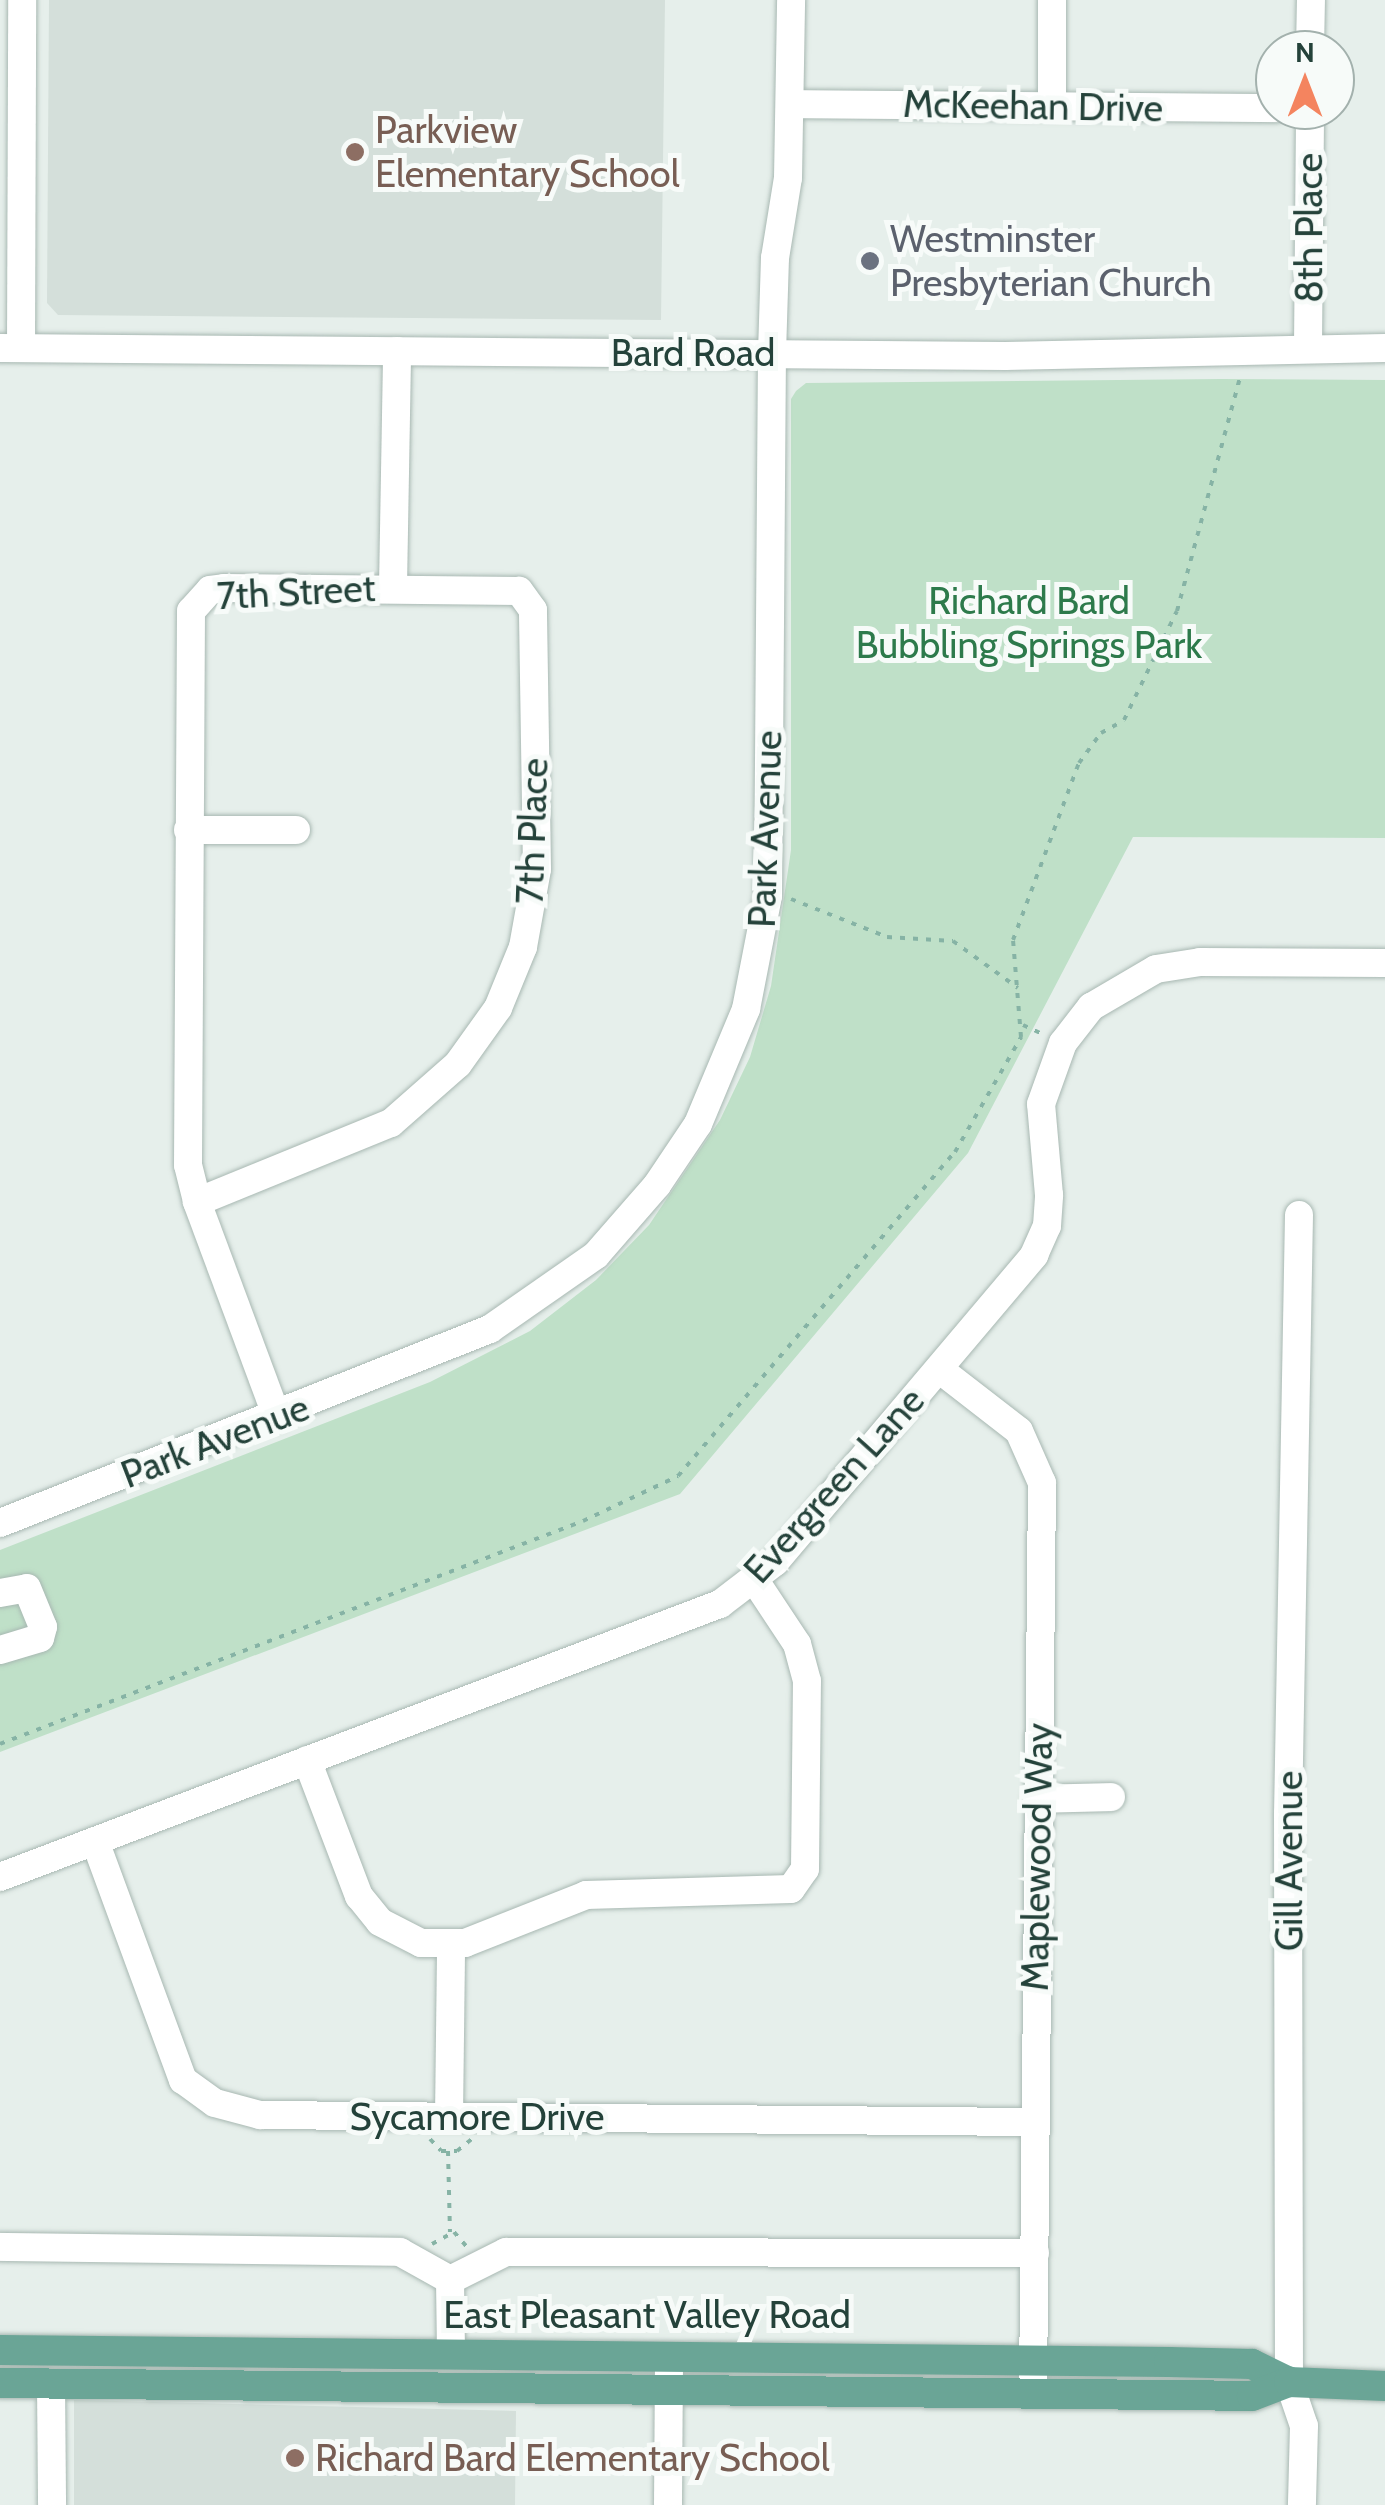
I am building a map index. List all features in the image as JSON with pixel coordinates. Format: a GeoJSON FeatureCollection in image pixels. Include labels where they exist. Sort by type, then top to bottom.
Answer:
{"type":"FeatureCollection","features":[{"type":"Feature","properties":{"kind":"main road","name":"East Pleasant Valley Road"},"geometry":{"type":"LineString","coordinates":[[0,2350],[1033,2358],[1252,2364],[1289,2382]]}},
{"type":"Feature","properties":{"kind":"main road","name":"East Pleasant Valley Road"},"geometry":{"type":"LineString","coordinates":[[0,2383],[1033,2390],[1252,2396],[1289,2382],[1385,2386]]}},
{"type":"Feature","properties":{"kind":"street"},"geometry":{"type":"LineString","coordinates":[[10,348],[10,102],[22,0]]}},
{"type":"Feature","properties":{"kind":"street","name":"Park Avenue"},"geometry":{"type":"LineString","coordinates":[[0,1523],[277,1417],[490,1329],[596,1255],[657,1185],[728,1061],[768,896],[772,353],[791,104],[791,0]]}},
{"type":"Feature","properties":{"kind":"street"},"geometry":{"type":"LineString","coordinates":[[1052,0],[1052,106]]}},
{"type":"Feature","properties":{"kind":"street"},"geometry":{"type":"LineString","coordinates":[[1310,30],[1311,0]]}},
{"type":"Feature","properties":{"kind":"street","name":"McKeehan Drive"},"geometry":{"type":"LineString","coordinates":[[791,104],[1255,108]]}},
{"type":"Feature","properties":{"kind":"street","name":"8th Place"},"geometry":{"type":"LineString","coordinates":[[1308,347],[1310,130]]}},
{"type":"Feature","properties":{"kind":"street","name":"Bard Road"},"geometry":{"type":"LineString","coordinates":[[10,348],[1005,356],[1385,348]]}},
{"type":"Feature","properties":{"kind":"street","name":"7th Street"},"geometry":{"type":"LineString","coordinates":[[277,1417],[197,1202],[186,1131],[191,611],[199,598],[224,588],[393,587],[397,351]]}},
{"type":"Feature","properties":{"kind":"street","name":"7th Place"},"geometry":{"type":"LineString","coordinates":[[197,1202],[344,1147],[430,1094],[477,1042],[523,948],[537,869],[533,610],[528,599],[507,587],[393,587]]}},
{"type":"Feature","properties":{"kind":"street"},"geometry":{"type":"LineString","coordinates":[[188,830],[296,830]]}},
{"type":"Feature","properties":{"kind":"street","name":"Evergreen Lane"},"geometry":{"type":"LineString","coordinates":[[0,1877],[691,1618],[754,1579],[1034,1255],[1047,1226],[1041,1104],[1062,1043],[1092,1007],[1156,970],[1200,962],[1385,963]]}},
{"type":"Feature","properties":{"kind":"street","name":"Gill Avenue"},"geometry":{"type":"LineString","coordinates":[[1299,1216],[1288,1814],[1289,2382],[1304,2426],[1302,2505]]}},
{"type":"Feature","properties":{"kind":"street","name":"Maplewood Way"},"geometry":{"type":"LineString","coordinates":[[939,1369],[1019,1431],[1038,1464],[1033,2390]]}},
{"type":"Feature","properties":{"kind":"street"},"geometry":{"type":"LineString","coordinates":[[307,1760],[368,1910],[405,1937],[451,1946],[586,1896],[779,1893],[800,1880],[807,1681],[797,1644],[754,1579]]}},
{"type":"Feature","properties":{"kind":"street"},"geometry":{"type":"LineString","coordinates":[[0,1593],[27,1588],[42,1627],[40,1638],[0,1650]]}},
{"type":"Feature","properties":{"kind":"street"},"geometry":{"type":"LineString","coordinates":[[1037,1799],[1111,1797]]}},
{"type":"Feature","properties":{"kind":"street","name":"Sycamore Drive"},"geometry":{"type":"LineString","coordinates":[[94,1841],[183,2080],[198,2093],[260,2116],[439,2126],[1034,2122]]}},
{"type":"Feature","properties":{"kind":"street"},"geometry":{"type":"LineString","coordinates":[[439,2126],[451,1946]]}},
{"type":"Feature","properties":{"kind":"street"},"geometry":{"type":"LineString","coordinates":[[0,2247],[400,2252],[450,2273],[506,2252],[1035,2253]]}},
{"type":"Feature","properties":{"kind":"street"},"geometry":{"type":"LineString","coordinates":[[450,2273],[451,2354]]}},
{"type":"Feature","properties":{"kind":"street"},"geometry":{"type":"LineString","coordinates":[[668,2505],[669,2354]]}},
{"type":"Feature","properties":{"kind":"street"},"geometry":{"type":"LineString","coordinates":[[52,2383],[52,2505]]}},
{"type":"Feature","properties":{"kind":"path"},"geometry":{"type":"LineString","coordinates":[[0,1744],[583,1521],[678,1476],[955,1152],[1021,1037],[1013,940],[1072,776],[1092,742],[1128,714],[1144,668],[1177,611],[1240,377]]}},
{"type":"Feature","properties":{"kind":"path"},"geometry":{"type":"LineString","coordinates":[[768,896],[906,942],[953,941],[1018,988]]}},
{"type":"Feature","properties":{"kind":"path"},"geometry":{"type":"LineString","coordinates":[[439,2126],[434,2146],[448,2152],[464,2150],[474,2134]]}},
{"type":"Feature","properties":{"kind":"path"},"geometry":{"type":"LineString","coordinates":[[448,2152],[450,2232]]}},
{"type":"Feature","properties":{"kind":"path"},"geometry":{"type":"LineString","coordinates":[[450,2232],[432,2242],[450,2273]]}},
{"type":"Feature","properties":{"kind":"path"},"geometry":{"type":"LineString","coordinates":[[450,2232],[466,2240],[450,2273]]}},
{"type":"Feature","properties":{"kind":"shaded area","name":"Parkview Elementary School"},"geometry":{"type":"Polygon","coordinates":[[[49,0],[665,0],[661,320],[58,315],[47,303],[49,0]]]}},
{"type":"Feature","properties":{"kind":"shaded area","name":"Richard Bard Elementary School"},"geometry":{"type":"Polygon","coordinates":[[[74,2400],[516,2411],[515,2505],[74,2505],[74,2400]]]}},
{"type":"Feature","properties":{"kind":"green space","name":"Richard Bard Bubbling Springs Park"},"geometry":{"type":"Polygon","coordinates":[[[1385,380],[1385,838],[1133,837],[968,1153],[680,1494],[0,1752],[0,1550],[430,1382],[530,1331],[596,1280],[649,1225],[720,1120],[750,1057],[771,986],[791,850],[791,399],[796,391],[806,383],[1385,380]]]}},
{"type":"Feature","properties":{"kind":"place","name":"Parkview Elementary School"},"geometry":{"type":"Point","coordinates":[355,152]}},
{"type":"Feature","properties":{"kind":"place","name":"Westminster Presbyterian Church"},"geometry":{"type":"Point","coordinates":[870,261]}},
{"type":"Feature","properties":{"kind":"place","name":"Richard Bard Elementary School"},"geometry":{"type":"Point","coordinates":[295,2458]}}]}
